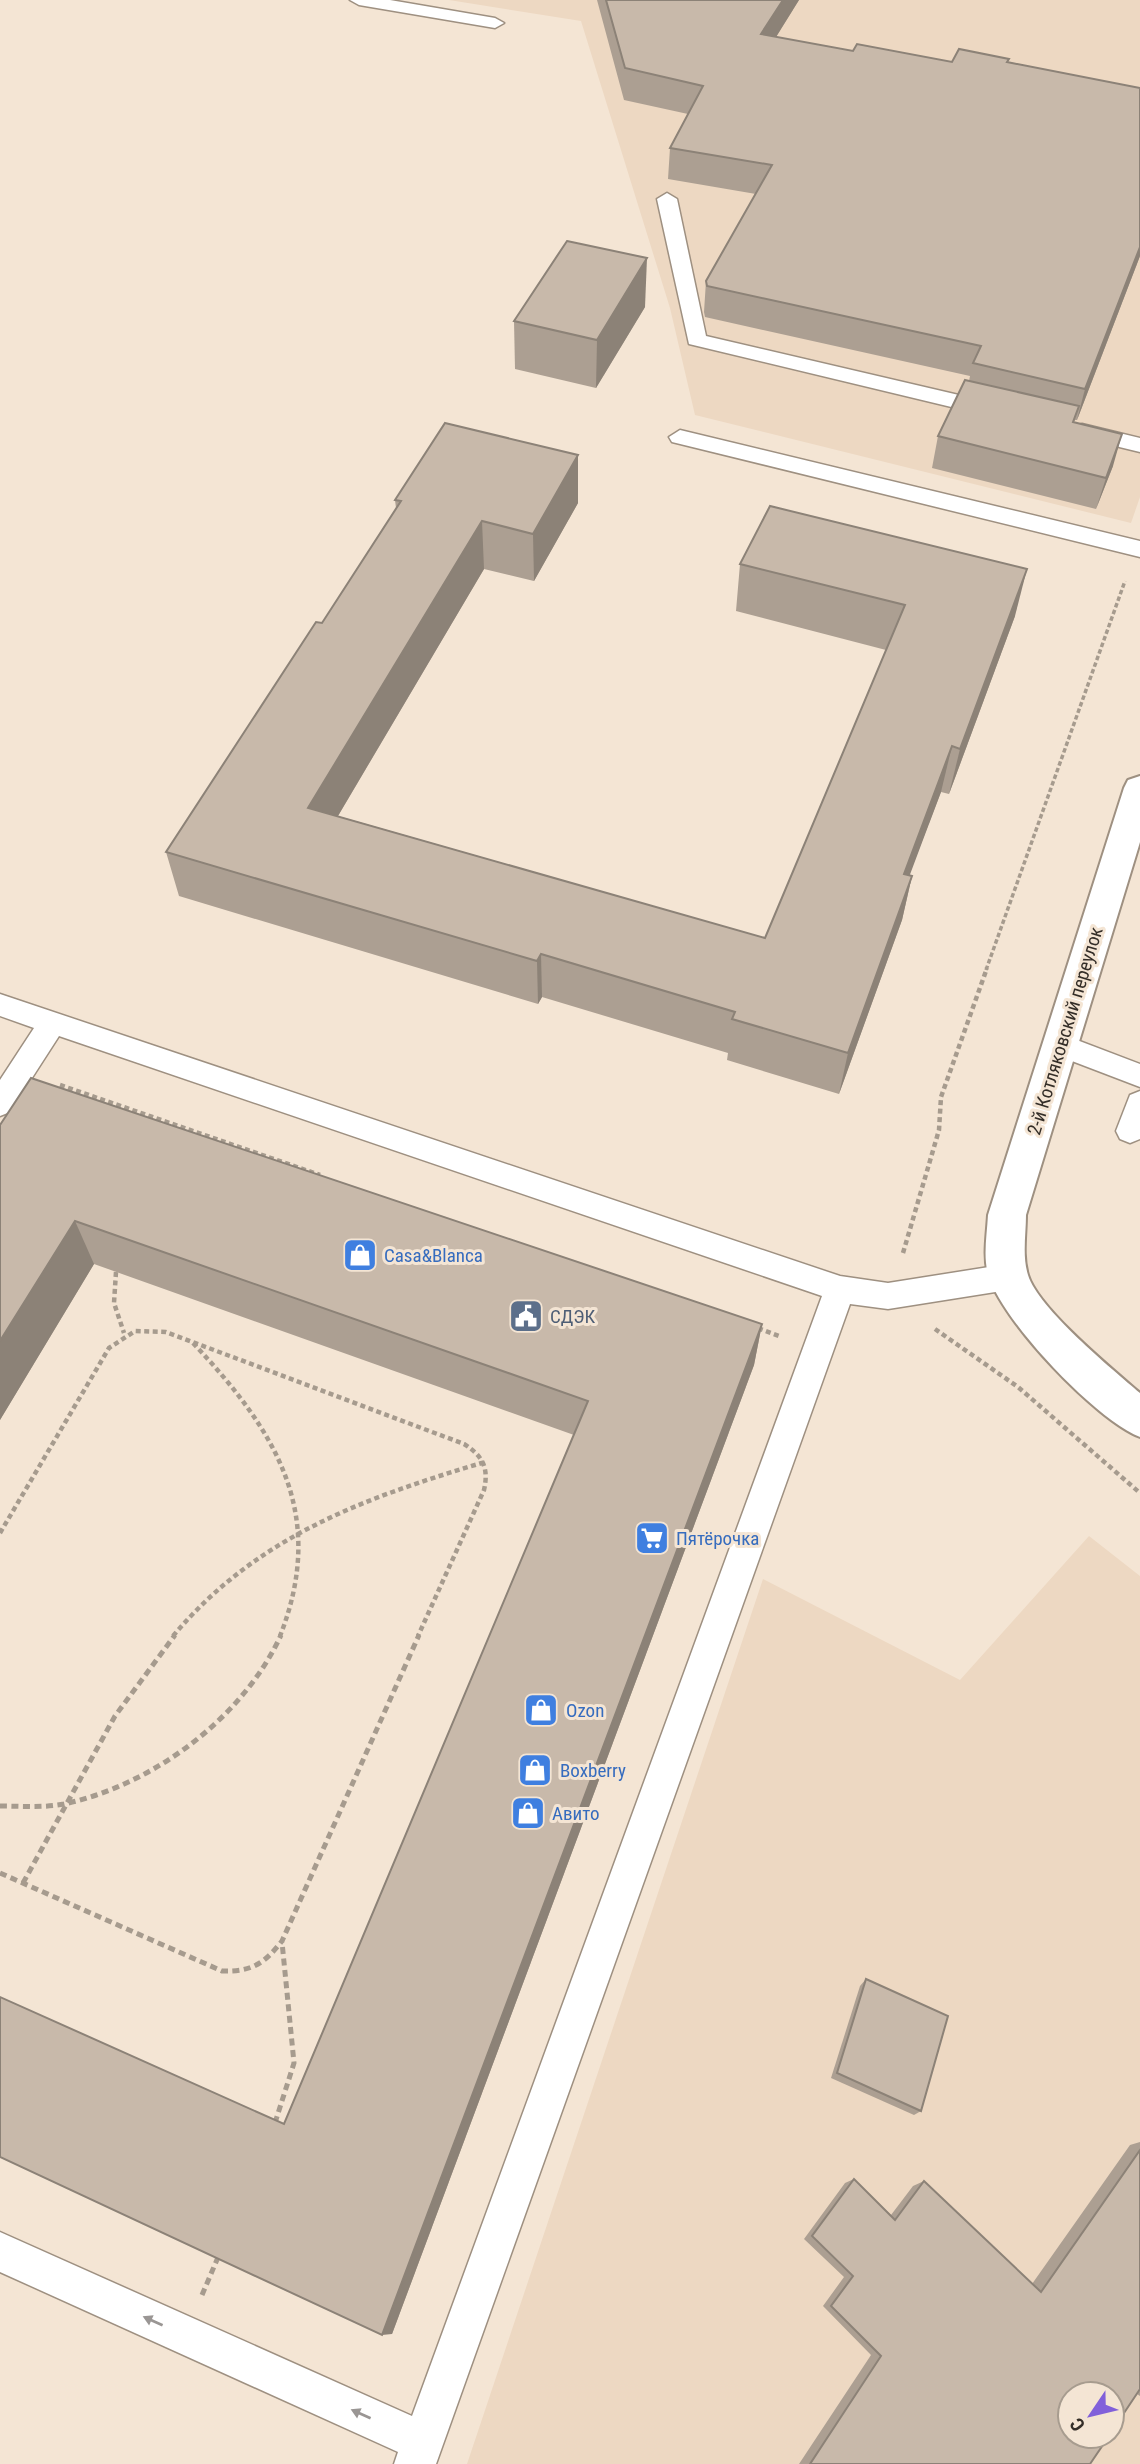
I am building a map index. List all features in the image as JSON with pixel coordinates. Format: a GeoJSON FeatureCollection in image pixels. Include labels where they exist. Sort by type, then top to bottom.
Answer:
{"type":"FeatureCollection","features":[{"type":"Feature","properties":{"kind":"street","name":"2-й Котляковский переулок"},"geometry":{"type":"LineString","coordinates":[[1008,1277],[1007,1215],[1140,788]]}},
{"type":"Feature","properties":{"kind":"street"},"geometry":{"type":"LineString","coordinates":[[1008,1277],[1028,1308],[1067,1352],[1140,1418]]}},
{"type":"Feature","properties":{"kind":"lane"},"geometry":{"type":"LineString","coordinates":[[359,0],[495,23]]}},
{"type":"Feature","properties":{"kind":"lane"},"geometry":{"type":"LineString","coordinates":[[667,199],[696,340],[1019,416]]}},
{"type":"Feature","properties":{"kind":"lane"},"geometry":{"type":"LineString","coordinates":[[1059,426],[1140,445]]}},
{"type":"Feature","properties":{"kind":"lane"},"geometry":{"type":"LineString","coordinates":[[680,437],[1138,549]]}},
{"type":"Feature","properties":{"kind":"lane"},"geometry":{"type":"LineString","coordinates":[[0,1005],[840,1289],[888,1296],[1008,1277]]}},
{"type":"Feature","properties":{"kind":"lane"},"geometry":{"type":"LineString","coordinates":[[0,1104],[52,1023]]}},
{"type":"Feature","properties":{"kind":"lane"},"geometry":{"type":"LineString","coordinates":[[1060,1045],[1140,1076]]}},
{"type":"Feature","properties":{"kind":"lane"},"geometry":{"type":"LineString","coordinates":[[1130,1131],[1140,1103]]}},
{"type":"Feature","properties":{"kind":"lane"},"geometry":{"type":"LineString","coordinates":[[0,2252],[419,2453],[840,1289]]}},
{"type":"Feature","properties":{"kind":"path"},"geometry":{"type":"LineString","coordinates":[[1138,549],[941,1097],[939,1130],[888,1296],[1018,1387],[1140,1493]]}},
{"type":"Feature","properties":{"kind":"path"},"geometry":{"type":"LineString","coordinates":[[22,1072],[330,1179]]}},
{"type":"Feature","properties":{"kind":"path"},"geometry":{"type":"LineString","coordinates":[[191,1144],[198,1133]]}},
{"type":"Feature","properties":{"kind":"path"},"geometry":{"type":"LineString","coordinates":[[116,1272],[111,1295],[113,1312],[124,1333]]}},
{"type":"Feature","properties":{"kind":"path"},"geometry":{"type":"LineString","coordinates":[[752,1326],[818,1350]]}},
{"type":"Feature","properties":{"kind":"path"},"geometry":{"type":"LineString","coordinates":[[0,1533],[109,1348],[124,1333],[141,1327],[192,1341],[464,1444],[483,1455],[489,1471],[484,1490],[282,1941],[265,1963],[246,1973],[222,1971],[0,1873]]}},
{"type":"Feature","properties":{"kind":"path"},"geometry":{"type":"LineString","coordinates":[[0,1806],[64,1804],[127,1783],[170,1758],[228,1709],[270,1657],[293,1602],[300,1532],[292,1488],[268,1436],[236,1388],[192,1341]]}},
{"type":"Feature","properties":{"kind":"path"},"geometry":{"type":"LineString","coordinates":[[23,1883],[98,1739],[154,1655],[200,1603],[272,1547],[342,1509],[485,1462]]}},
{"type":"Feature","properties":{"kind":"path"},"geometry":{"type":"LineString","coordinates":[[275,2123],[294,2063],[282,1941]]}},
{"type":"Feature","properties":{"kind":"shaded area"},"geometry":{"type":"Polygon","coordinates":[[[449,0],[1140,0],[1140,497],[1131,523],[695,415],[670,308],[581,21],[449,0]]]}},
{"type":"Feature","properties":{"kind":"shaded area"},"geometry":{"type":"Polygon","coordinates":[[[1089,1536],[1140,1576],[1140,2464],[467,2464],[763,1579],[960,1680],[1089,1536]]]}},
{"type":"Feature","properties":{"kind":"building"},"geometry":{"type":"Polygon","coordinates":[[[606,0],[783,0],[761,34],[853,51],[857,44],[952,62],[959,49],[1009,59],[1007,62],[1140,88],[1140,247],[1085,389],[973,363],[981,346],[707,286],[706,281],[772,165],[670,148],[703,86],[625,68],[606,0]]]}},
{"type":"Feature","properties":{"kind":"building"},"geometry":{"type":"Polygon","coordinates":[[[567,241],[647,258],[597,340],[514,321],[567,241]]]}},
{"type":"Feature","properties":{"kind":"building"},"geometry":{"type":"Polygon","coordinates":[[[965,380],[1079,406],[1073,422],[1122,434],[1106,478],[938,436],[965,380]]]}},
{"type":"Feature","properties":{"kind":"building"},"geometry":{"type":"Polygon","coordinates":[[[445,423],[578,455],[533,534],[482,521],[308,808],[765,938],[905,605],[740,564],[770,506],[1027,569],[960,749],[952,746],[904,874],[912,876],[848,1053],[732,1019],[735,1012],[541,954],[537,961],[166,852],[316,622],[322,623],[401,501],[395,500],[445,423]]]}},
{"type":"Feature","properties":{"kind":"building"},"geometry":{"type":"Polygon","coordinates":[[[31,1078],[762,1324],[382,2335],[0,2157],[0,1997],[284,2124],[588,1401],[75,1221],[0,1341],[0,1125],[31,1078]]]}},
{"type":"Feature","properties":{"kind":"building"},"geometry":{"type":"Polygon","coordinates":[[[866,1979],[948,2016],[921,2111],[837,2073],[866,1979]]]}},
{"type":"Feature","properties":{"kind":"building"},"geometry":{"type":"Polygon","coordinates":[[[1140,2150],[1140,2389],[1126,2410],[1126,2380],[1056,2380],[1056,2450],[1100,2450],[1090,2464],[810,2464],[881,2356],[831,2306],[853,2276],[812,2236],[854,2179],[895,2220],[924,2181],[1041,2292],[1140,2150]]]}},
{"type":"Feature","properties":{"kind":"place","name":"Casa&Blanca"},"geometry":{"type":"Point","coordinates":[360,1255]}},
{"type":"Feature","properties":{"kind":"place","name":"СДЭК"},"geometry":{"type":"Point","coordinates":[526,1316]}},
{"type":"Feature","properties":{"kind":"place","name":"Пятёрочка"},"geometry":{"type":"Point","coordinates":[652,1538]}},
{"type":"Feature","properties":{"kind":"place","name":"Ozon"},"geometry":{"type":"Point","coordinates":[541,1710]}},
{"type":"Feature","properties":{"kind":"place","name":"Boxberry"},"geometry":{"type":"Point","coordinates":[535,1770]}},
{"type":"Feature","properties":{"kind":"place","name":"Авито"},"geometry":{"type":"Point","coordinates":[528,1813]}}]}
